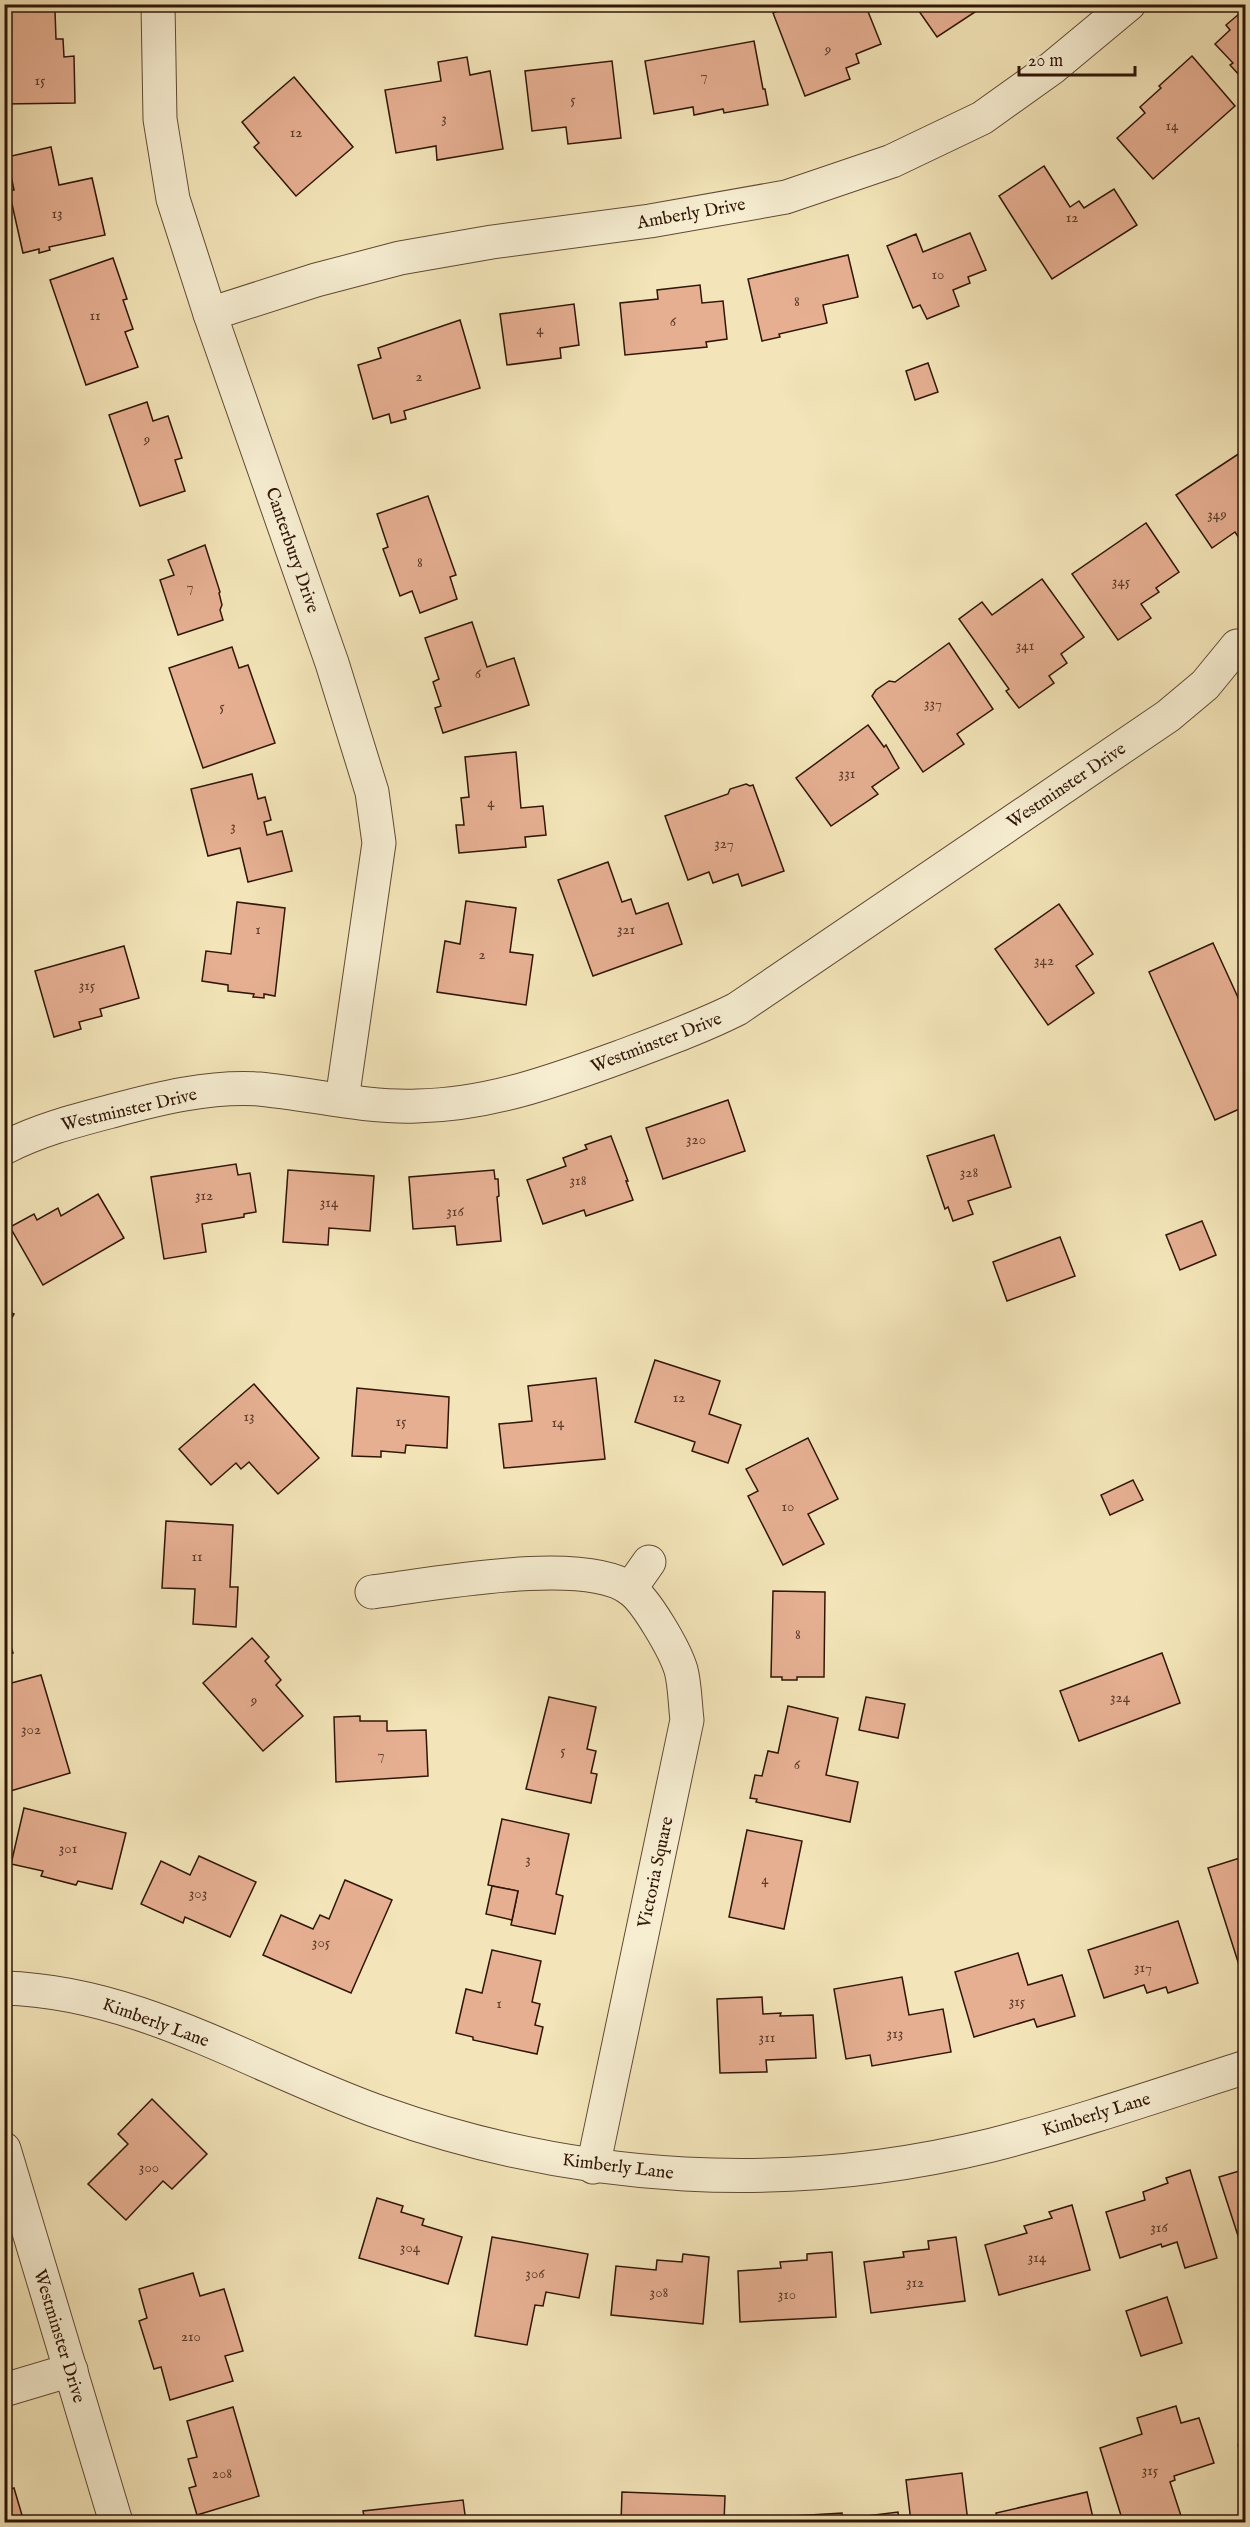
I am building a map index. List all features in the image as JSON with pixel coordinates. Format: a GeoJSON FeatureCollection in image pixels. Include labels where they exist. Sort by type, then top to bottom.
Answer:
{"type":"FeatureCollection","features":[{"type":"Feature","properties":{"kind":"street","name":"Canterbury Drive"},"geometry":{"type":"LineString","coordinates":[[158,4],[160,119],[173,199],[210,314],[332,663],[372,792],[379,843],[342,1100]]}},
{"type":"Feature","properties":{"kind":"street","name":"Amberly Drive"},"geometry":{"type":"LineString","coordinates":[[210,314],[316,280],[400,258],[492,242],[650,221],[786,197],[892,161],[982,118],[1052,68],[1129,4]]}},
{"type":"Feature","properties":{"kind":"street","name":"Westminster Drive"},"geometry":{"type":"LineString","coordinates":[[4,1148],[58,1124],[199,1091],[258,1089],[416,1107],[471,1102],[523,1090],[705,1026],[729,1013],[1168,716],[1205,685],[1237,646]]}},
{"type":"Feature","properties":{"kind":"street"},"geometry":{"type":"LineString","coordinates":[[372,1592],[521,1574],[564,1572],[588,1574],[630,1589],[649,1562]]}},
{"type":"Feature","properties":{"kind":"street","name":"Victoria Square"},"geometry":{"type":"LineString","coordinates":[[593,2167],[687,1720],[681,1670],[660,1626],[630,1589]]}},
{"type":"Feature","properties":{"kind":"street","name":"Kimberly Lane"},"geometry":{"type":"LineString","coordinates":[[4,1988],[104,2001],[171,2024],[316,2088],[381,2113],[498,2148],[593,2167],[638,2172],[776,2176],[885,2165],[991,2145],[1062,2126],[1245,2067]]}},
{"type":"Feature","properties":{"kind":"street","name":"Westminster Drive"},"geometry":{"type":"LineString","coordinates":[[4,2149],[116,2523]]}},
{"type":"Feature","properties":{"kind":"street"},"geometry":{"type":"LineString","coordinates":[[4,2390],[71,2370]]}},
{"type":"Feature","properties":{"kind":"building"},"geometry":{"type":"Polygon","coordinates":[[[795,4],[865,4],[881,44],[856,54],[859,63],[846,68],[850,79],[805,96],[773,13],[795,4]]]}},
{"type":"Feature","properties":{"kind":"building"},"geometry":{"type":"Polygon","coordinates":[[[914,4],[970,4],[975,12],[937,37],[914,4]]]}},
{"type":"Feature","properties":{"kind":"building"},"geometry":{"type":"Polygon","coordinates":[[[1246,8],[1246,77],[1243,74],[1240,76],[1230,65],[1233,63],[1215,44],[1230,30],[1226,25],[1246,8]]]}},
{"type":"Feature","properties":{"kind":"building"},"geometry":{"type":"Polygon","coordinates":[[[4,11],[55,11],[56,39],[63,39],[64,57],[74,56],[75,103],[4,104],[4,11]]]}},
{"type":"Feature","properties":{"kind":"building"},"geometry":{"type":"Polygon","coordinates":[[[754,41],[768,105],[724,113],[723,109],[694,115],[693,107],[654,114],[645,61],[754,41]]]}},
{"type":"Feature","properties":{"kind":"building"},"geometry":{"type":"Polygon","coordinates":[[[1192,56],[1235,106],[1153,179],[1117,138],[1145,113],[1140,107],[1161,88],[1159,86],[1192,56]]]}},
{"type":"Feature","properties":{"kind":"building"},"geometry":{"type":"Polygon","coordinates":[[[467,57],[470,75],[490,71],[503,149],[437,160],[436,146],[396,153],[385,90],[441,81],[438,62],[467,57]]]}},
{"type":"Feature","properties":{"kind":"building"},"geometry":{"type":"Polygon","coordinates":[[[612,61],[621,138],[568,144],[566,127],[532,131],[525,71],[612,61]]]}},
{"type":"Feature","properties":{"kind":"building"},"geometry":{"type":"Polygon","coordinates":[[[294,77],[353,147],[296,196],[254,147],[259,143],[242,122],[294,77]]]}},
{"type":"Feature","properties":{"kind":"building"},"geometry":{"type":"Polygon","coordinates":[[[51,147],[59,185],[92,178],[105,235],[49,247],[50,250],[39,253],[39,249],[23,253],[9,191],[14,190],[7,157],[51,147]]]}},
{"type":"Feature","properties":{"kind":"building"},"geometry":{"type":"Polygon","coordinates":[[[1044,166],[1070,207],[1079,201],[1084,208],[1114,189],[1137,225],[1052,279],[999,196],[1044,166]]]}},
{"type":"Feature","properties":{"kind":"building"},"geometry":{"type":"Polygon","coordinates":[[[970,233],[986,270],[968,277],[970,283],[953,290],[959,306],[927,319],[920,305],[913,308],[887,246],[916,234],[923,252],[970,233]]]}},
{"type":"Feature","properties":{"kind":"building"},"geometry":{"type":"Polygon","coordinates":[[[848,255],[858,297],[823,305],[827,323],[779,334],[780,337],[762,341],[748,279],[848,255]]]}},
{"type":"Feature","properties":{"kind":"building"},"geometry":{"type":"Polygon","coordinates":[[[113,258],[127,299],[123,300],[133,329],[125,332],[138,367],[86,385],[50,280],[113,258]]]}},
{"type":"Feature","properties":{"kind":"building"},"geometry":{"type":"Polygon","coordinates":[[[700,285],[702,303],[723,301],[727,339],[706,342],[707,347],[625,355],[620,303],[658,299],[657,290],[700,285]]]}},
{"type":"Feature","properties":{"kind":"building"},"geometry":{"type":"Polygon","coordinates":[[[574,304],[579,345],[560,348],[561,358],[507,365],[500,314],[574,304]]]}},
{"type":"Feature","properties":{"kind":"building"},"geometry":{"type":"Polygon","coordinates":[[[460,320],[480,388],[404,411],[406,419],[391,423],[389,414],[373,419],[358,365],[381,358],[378,348],[460,320]]]}},
{"type":"Feature","properties":{"kind":"building"},"geometry":{"type":"Polygon","coordinates":[[[928,363],[938,392],[915,400],[906,371],[928,363]]]}},
{"type":"Feature","properties":{"kind":"building"},"geometry":{"type":"Polygon","coordinates":[[[147,402],[153,421],[168,416],[182,458],[175,460],[185,491],[140,506],[109,415],[147,402]]]}},
{"type":"Feature","properties":{"kind":"building"},"geometry":{"type":"Polygon","coordinates":[[[1246,449],[1246,533],[1239,538],[1235,532],[1212,548],[1176,495],[1246,449]]]}},
{"type":"Feature","properties":{"kind":"building"},"geometry":{"type":"Polygon","coordinates":[[[428,496],[456,575],[450,577],[457,599],[420,613],[412,591],[400,596],[383,549],[388,547],[377,514],[428,496]]]}},
{"type":"Feature","properties":{"kind":"building"},"geometry":{"type":"Polygon","coordinates":[[[1146,523],[1179,572],[1156,588],[1159,592],[1141,604],[1151,618],[1118,640],[1072,574],[1146,523]]]}},
{"type":"Feature","properties":{"kind":"building"},"geometry":{"type":"Polygon","coordinates":[[[205,545],[220,592],[222,605],[220,610],[223,620],[178,635],[160,580],[174,575],[168,560],[205,545]]]}},
{"type":"Feature","properties":{"kind":"building"},"geometry":{"type":"Polygon","coordinates":[[[1042,579],[1084,637],[1061,654],[1067,663],[1049,676],[1054,683],[1019,708],[1006,691],[1009,689],[959,619],[982,602],[992,615],[1042,579]]]}},
{"type":"Feature","properties":{"kind":"building"},"geometry":{"type":"Polygon","coordinates":[[[472,622],[487,667],[514,658],[529,705],[443,733],[435,708],[441,706],[433,682],[439,679],[425,638],[472,622]]]}},
{"type":"Feature","properties":{"kind":"building"},"geometry":{"type":"Polygon","coordinates":[[[949,643],[993,709],[957,734],[964,744],[923,772],[872,696],[876,690],[889,681],[895,682],[949,643]]]}},
{"type":"Feature","properties":{"kind":"building"},"geometry":{"type":"Polygon","coordinates":[[[232,647],[239,668],[248,665],[275,743],[203,768],[169,668],[232,647]]]}},
{"type":"Feature","properties":{"kind":"building"},"geometry":{"type":"Polygon","coordinates":[[[868,725],[884,747],[886,745],[899,768],[872,787],[878,794],[831,826],[796,778],[868,725]]]}},
{"type":"Feature","properties":{"kind":"building"},"geometry":{"type":"Polygon","coordinates":[[[516,752],[521,808],[543,806],[546,835],[525,837],[526,847],[459,853],[456,825],[464,825],[461,798],[469,797],[465,757],[516,752]]]}},
{"type":"Feature","properties":{"kind":"building"},"geometry":{"type":"Polygon","coordinates":[[[252,774],[258,799],[265,797],[271,820],[264,822],[267,835],[282,831],[292,871],[248,882],[240,848],[208,856],[191,789],[252,774]]]}},
{"type":"Feature","properties":{"kind":"building"},"geometry":{"type":"Polygon","coordinates":[[[746,784],[753,785],[784,871],[742,886],[738,874],[713,883],[709,872],[688,880],[665,816],[728,794],[730,789],[746,784]]]}},
{"type":"Feature","properties":{"kind":"building"},"geometry":{"type":"Polygon","coordinates":[[[608,862],[622,902],[631,899],[636,914],[668,903],[682,944],[593,976],[558,880],[608,862]]]}},
{"type":"Feature","properties":{"kind":"building"},"geometry":{"type":"Polygon","coordinates":[[[466,901],[516,908],[510,952],[533,955],[526,1005],[437,992],[445,941],[460,944],[466,901]]]}},
{"type":"Feature","properties":{"kind":"building"},"geometry":{"type":"Polygon","coordinates":[[[237,902],[285,908],[275,996],[264,994],[264,998],[253,997],[254,994],[228,991],[228,985],[202,981],[206,951],[231,954],[237,902]]]}},
{"type":"Feature","properties":{"kind":"building"},"geometry":{"type":"Polygon","coordinates":[[[1059,904],[1093,954],[1076,966],[1094,993],[1048,1025],[995,949],[1059,904]]]}},
{"type":"Feature","properties":{"kind":"building"},"geometry":{"type":"Polygon","coordinates":[[[1213,943],[1246,1015],[1246,1106],[1215,1120],[1149,972],[1213,943]]]}},
{"type":"Feature","properties":{"kind":"building"},"geometry":{"type":"Polygon","coordinates":[[[124,946],[139,998],[100,1009],[102,1016],[79,1022],[81,1029],[54,1037],[35,971],[124,946]]]}},
{"type":"Feature","properties":{"kind":"building"},"geometry":{"type":"Polygon","coordinates":[[[728,1100],[745,1151],[663,1179],[646,1128],[728,1100]]]}},
{"type":"Feature","properties":{"kind":"building"},"geometry":{"type":"Polygon","coordinates":[[[994,1135],[1011,1187],[968,1201],[973,1214],[953,1221],[948,1207],[945,1209],[927,1156],[994,1135]]]}},
{"type":"Feature","properties":{"kind":"building"},"geometry":{"type":"Polygon","coordinates":[[[611,1136],[633,1200],[586,1216],[584,1210],[543,1224],[527,1180],[566,1166],[563,1158],[587,1149],[585,1145],[611,1136]]]}},
{"type":"Feature","properties":{"kind":"building"},"geometry":{"type":"Polygon","coordinates":[[[236,1164],[238,1175],[250,1173],[256,1212],[244,1214],[244,1217],[202,1224],[206,1252],[164,1259],[151,1177],[236,1164]]]}},
{"type":"Feature","properties":{"kind":"building"},"geometry":{"type":"Polygon","coordinates":[[[288,1170],[374,1176],[370,1231],[329,1228],[328,1245],[283,1242],[288,1170]]]}},
{"type":"Feature","properties":{"kind":"building"},"geometry":{"type":"Polygon","coordinates":[[[494,1170],[495,1179],[498,1179],[499,1196],[497,1197],[501,1241],[457,1245],[455,1226],[413,1229],[409,1177],[494,1170]]]}},
{"type":"Feature","properties":{"kind":"building"},"geometry":{"type":"Polygon","coordinates":[[[98,1194],[124,1238],[43,1285],[10,1227],[34,1214],[37,1220],[58,1208],[61,1216],[98,1194]]]}},
{"type":"Feature","properties":{"kind":"building"},"geometry":{"type":"Polygon","coordinates":[[[1202,1221],[1216,1255],[1180,1270],[1166,1235],[1202,1221]]]}},
{"type":"Feature","properties":{"kind":"building"},"geometry":{"type":"Polygon","coordinates":[[[1060,1237],[1075,1276],[1007,1301],[993,1262],[1060,1237]]]}},
{"type":"Feature","properties":{"kind":"building"},"geometry":{"type":"Polygon","coordinates":[[[4,1309],[14,1314],[4,1331],[4,1309]]]}},
{"type":"Feature","properties":{"kind":"building"},"geometry":{"type":"Polygon","coordinates":[[[655,1360],[720,1381],[709,1414],[741,1425],[728,1463],[692,1451],[695,1442],[635,1422],[655,1360]]]}},
{"type":"Feature","properties":{"kind":"building"},"geometry":{"type":"Polygon","coordinates":[[[596,1378],[605,1459],[504,1468],[499,1424],[532,1421],[528,1386],[596,1378]]]}},
{"type":"Feature","properties":{"kind":"building"},"geometry":{"type":"Polygon","coordinates":[[[254,1384],[319,1458],[278,1494],[249,1462],[241,1469],[236,1463],[211,1485],[179,1449],[254,1384]]]}},
{"type":"Feature","properties":{"kind":"building"},"geometry":{"type":"Polygon","coordinates":[[[357,1388],[449,1397],[447,1448],[406,1445],[405,1453],[381,1451],[381,1457],[352,1456],[357,1388]]]}},
{"type":"Feature","properties":{"kind":"building"},"geometry":{"type":"Polygon","coordinates":[[[808,1438],[838,1499],[808,1514],[824,1544],[783,1565],[748,1496],[758,1491],[746,1469],[808,1438]]]}},
{"type":"Feature","properties":{"kind":"building"},"geometry":{"type":"Polygon","coordinates":[[[1133,1480],[1143,1500],[1110,1515],[1101,1495],[1133,1480]]]}},
{"type":"Feature","properties":{"kind":"building"},"geometry":{"type":"Polygon","coordinates":[[[166,1521],[233,1525],[230,1587],[238,1587],[236,1627],[193,1624],[195,1589],[162,1588],[166,1521]]]}},
{"type":"Feature","properties":{"kind":"building"},"geometry":{"type":"Polygon","coordinates":[[[773,1591],[825,1592],[824,1677],[797,1677],[797,1680],[782,1680],[782,1677],[771,1677],[773,1591]]]}},
{"type":"Feature","properties":{"kind":"building"},"geometry":{"type":"Polygon","coordinates":[[[4,1625],[13,1653],[4,1656],[4,1625]]]}},
{"type":"Feature","properties":{"kind":"building"},"geometry":{"type":"Polygon","coordinates":[[[252,1638],[269,1657],[265,1661],[281,1680],[276,1685],[303,1716],[263,1751],[203,1683],[252,1638]]]}},
{"type":"Feature","properties":{"kind":"building"},"geometry":{"type":"Polygon","coordinates":[[[1162,1653],[1180,1703],[1079,1741],[1060,1691],[1162,1653]]]}},
{"type":"Feature","properties":{"kind":"building"},"geometry":{"type":"Polygon","coordinates":[[[41,1675],[70,1773],[4,1793],[4,1685],[41,1675]]]}},
{"type":"Feature","properties":{"kind":"building"},"geometry":{"type":"Polygon","coordinates":[[[549,1697],[596,1707],[587,1749],[596,1751],[591,1773],[597,1774],[591,1803],[526,1789],[549,1697]]]}},
{"type":"Feature","properties":{"kind":"building"},"geometry":{"type":"Polygon","coordinates":[[[866,1697],[905,1704],[898,1738],[859,1730],[866,1697]]]}},
{"type":"Feature","properties":{"kind":"building"},"geometry":{"type":"Polygon","coordinates":[[[788,1706],[838,1718],[826,1775],[858,1782],[850,1822],[756,1802],[757,1799],[750,1798],[755,1775],[762,1776],[768,1751],[778,1753],[788,1706]]]}},
{"type":"Feature","properties":{"kind":"building"},"geometry":{"type":"Polygon","coordinates":[[[360,1716],[360,1721],[387,1721],[387,1731],[426,1730],[428,1776],[336,1782],[334,1717],[360,1716]]]}},
{"type":"Feature","properties":{"kind":"building"},"geometry":{"type":"Polygon","coordinates":[[[24,1808],[126,1833],[112,1889],[78,1881],[76,1885],[41,1876],[43,1871],[11,1864],[24,1808]]]}},
{"type":"Feature","properties":{"kind":"building"},"geometry":{"type":"Polygon","coordinates":[[[502,1819],[569,1834],[556,1894],[563,1896],[555,1934],[511,1925],[518,1891],[488,1885],[502,1819]]]}},
{"type":"Feature","properties":{"kind":"building"},"geometry":{"type":"Polygon","coordinates":[[[747,1830],[802,1841],[784,1929],[729,1917],[747,1830]]]}},
{"type":"Feature","properties":{"kind":"building"},"geometry":{"type":"Polygon","coordinates":[[[199,1856],[256,1882],[230,1937],[185,1917],[183,1923],[141,1904],[161,1861],[190,1875],[199,1856]]]}},
{"type":"Feature","properties":{"kind":"building"},"geometry":{"type":"Polygon","coordinates":[[[1246,1856],[1246,1962],[1239,1965],[1208,1868],[1246,1856]]]}},
{"type":"Feature","properties":{"kind":"building"},"geometry":{"type":"Polygon","coordinates":[[[345,1880],[392,1900],[351,1993],[263,1955],[281,1915],[313,1929],[320,1915],[329,1919],[345,1880]]]}},
{"type":"Feature","properties":{"kind":"building"},"geometry":{"type":"Polygon","coordinates":[[[492,1886],[518,1891],[512,1920],[486,1914],[492,1886]]]}},
{"type":"Feature","properties":{"kind":"building"},"geometry":{"type":"Polygon","coordinates":[[[1178,1921],[1198,1983],[1168,1993],[1166,1987],[1147,1993],[1144,1985],[1104,1998],[1088,1950],[1178,1921]]]}},
{"type":"Feature","properties":{"kind":"building"},"geometry":{"type":"Polygon","coordinates":[[[492,1950],[541,1961],[532,2002],[540,2004],[535,2025],[543,2027],[537,2054],[473,2040],[473,2037],[456,2033],[466,1989],[482,1993],[492,1950]]]}},
{"type":"Feature","properties":{"kind":"building"},"geometry":{"type":"Polygon","coordinates":[[[1018,1953],[1028,1985],[1062,1975],[1075,2016],[1037,2027],[1034,2019],[974,2037],[955,1972],[1018,1953]]]}},
{"type":"Feature","properties":{"kind":"building"},"geometry":{"type":"Polygon","coordinates":[[[902,1977],[909,2015],[943,2009],[951,2052],[872,2066],[870,2055],[846,2059],[834,1989],[902,1977]]]}},
{"type":"Feature","properties":{"kind":"building"},"geometry":{"type":"Polygon","coordinates":[[[762,1997],[763,2014],[813,2015],[816,2058],[766,2060],[767,2072],[720,2073],[717,1999],[762,1997]]]}},
{"type":"Feature","properties":{"kind":"building"},"geometry":{"type":"Polygon","coordinates":[[[152,2099],[207,2154],[172,2189],[163,2181],[126,2220],[88,2184],[128,2144],[118,2134],[152,2099]]]}},
{"type":"Feature","properties":{"kind":"building"},"geometry":{"type":"Polygon","coordinates":[[[1246,2169],[1246,2240],[1240,2242],[1219,2177],[1246,2169]]]}},
{"type":"Feature","properties":{"kind":"building"},"geometry":{"type":"Polygon","coordinates":[[[1190,2170],[1217,2258],[1185,2268],[1177,2242],[1162,2247],[1161,2244],[1120,2258],[1106,2212],[1145,2200],[1143,2192],[1168,2183],[1166,2178],[1190,2170]]]}},
{"type":"Feature","properties":{"kind":"building"},"geometry":{"type":"Polygon","coordinates":[[[377,2198],[403,2206],[401,2212],[424,2219],[422,2225],[462,2237],[448,2284],[359,2258],[377,2198]]]}},
{"type":"Feature","properties":{"kind":"building"},"geometry":{"type":"Polygon","coordinates":[[[1072,2205],[1090,2270],[999,2295],[985,2245],[1027,2233],[1024,2226],[1052,2218],[1049,2212],[1072,2205]]]}},
{"type":"Feature","properties":{"kind":"building"},"geometry":{"type":"Polygon","coordinates":[[[492,2237],[588,2254],[579,2298],[546,2292],[543,2306],[535,2305],[527,2345],[475,2336],[492,2237]]]}},
{"type":"Feature","properties":{"kind":"building"},"geometry":{"type":"Polygon","coordinates":[[[956,2237],[965,2301],[871,2313],[864,2262],[904,2257],[903,2252],[929,2249],[928,2241],[956,2237]]]}},
{"type":"Feature","properties":{"kind":"building"},"geometry":{"type":"Polygon","coordinates":[[[832,2252],[836,2317],[740,2322],[738,2271],[781,2268],[780,2262],[807,2260],[807,2254],[832,2252]]]}},
{"type":"Feature","properties":{"kind":"building"},"geometry":{"type":"Polygon","coordinates":[[[683,2254],[709,2257],[703,2324],[611,2315],[616,2266],[656,2270],[657,2260],[682,2262],[683,2254]]]}},
{"type":"Feature","properties":{"kind":"building"},"geometry":{"type":"Polygon","coordinates":[[[193,2273],[200,2296],[224,2289],[243,2351],[225,2356],[233,2381],[170,2400],[161,2367],[154,2369],[139,2321],[147,2318],[139,2289],[193,2273]]]}},
{"type":"Feature","properties":{"kind":"building"},"geometry":{"type":"Polygon","coordinates":[[[1167,2297],[1182,2343],[1141,2356],[1126,2311],[1167,2297]]]}},
{"type":"Feature","properties":{"kind":"building"},"geometry":{"type":"Polygon","coordinates":[[[1176,2406],[1181,2423],[1199,2418],[1214,2463],[1174,2476],[1175,2480],[1170,2482],[1183,2522],[1123,2522],[1100,2448],[1142,2434],[1137,2418],[1176,2406]]]}},
{"type":"Feature","properties":{"kind":"building"},"geometry":{"type":"Polygon","coordinates":[[[233,2407],[259,2496],[197,2515],[189,2488],[196,2486],[188,2459],[197,2457],[187,2421],[233,2407]]]}},
{"type":"Feature","properties":{"kind":"building"},"geometry":{"type":"Polygon","coordinates":[[[1246,2443],[1246,2470],[1238,2445],[1246,2443]]]}},
{"type":"Feature","properties":{"kind":"building"},"geometry":{"type":"Polygon","coordinates":[[[962,2473],[968,2522],[911,2522],[906,2480],[962,2473]]]}},
{"type":"Feature","properties":{"kind":"building"},"geometry":{"type":"Polygon","coordinates":[[[14,2488],[24,2522],[4,2522],[4,2491],[14,2488]]]}},
{"type":"Feature","properties":{"kind":"building"},"geometry":{"type":"Polygon","coordinates":[[[622,2492],[725,2496],[724,2522],[621,2522],[622,2492]]]}},
{"type":"Feature","properties":{"kind":"building"},"geometry":{"type":"Polygon","coordinates":[[[1087,2492],[1094,2522],[998,2522],[996,2513],[1087,2492]]]}},
{"type":"Feature","properties":{"kind":"building"},"geometry":{"type":"Polygon","coordinates":[[[463,2500],[466,2522],[365,2522],[363,2511],[463,2500]]]}},
{"type":"Feature","properties":{"kind":"building"},"geometry":{"type":"Polygon","coordinates":[[[898,2512],[899,2522],[868,2522],[867,2516],[898,2512]]]}},
{"type":"Feature","properties":{"kind":"building"},"geometry":{"type":"Polygon","coordinates":[[[842,2513],[842,2522],[776,2522],[776,2517],[842,2513]]]}},
{"type":"Feature","properties":{"kind":"building"},"geometry":{"type":"Polygon","coordinates":[[[498,2518],[593,2522],[497,2522],[498,2518]]]}}]}
